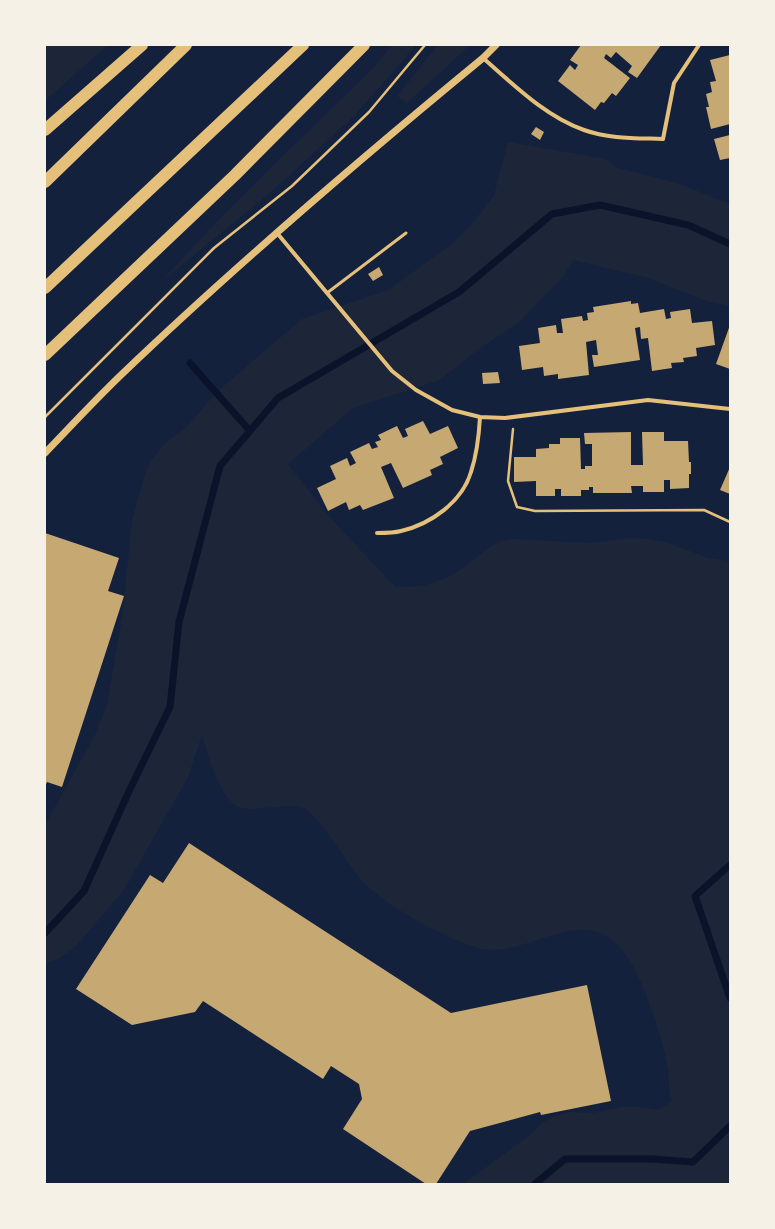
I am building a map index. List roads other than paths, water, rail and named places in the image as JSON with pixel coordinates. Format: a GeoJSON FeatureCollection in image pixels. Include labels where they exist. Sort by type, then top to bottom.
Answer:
{"type":"FeatureCollection","features":[{"type":"Feature","properties":{"kind":"highway"},"geometry":{"type":"LineString","coordinates":[[45,130],[142,45]]}},
{"type":"Feature","properties":{"kind":"highway"},"geometry":{"type":"LineString","coordinates":[[45,182],[186,45]]}},
{"type":"Feature","properties":{"kind":"highway"},"geometry":{"type":"LineString","coordinates":[[45,288],[303,45]]}},
{"type":"Feature","properties":{"kind":"highway"},"geometry":{"type":"LineString","coordinates":[[45,355],[235,175],[364,45]]}},
{"type":"Feature","properties":{"kind":"street"},"geometry":{"type":"LineString","coordinates":[[45,453],[120,376],[277,233],[382,142],[483,58],[496,45]]}},
{"type":"Feature","properties":{"kind":"street"},"geometry":{"type":"LineString","coordinates":[[483,58],[529,98],[552,115],[585,130],[618,137],[663,139],[674,84],[699,45]]}},
{"type":"Feature","properties":{"kind":"street"},"geometry":{"type":"LineString","coordinates":[[277,233],[392,371],[416,390],[452,410],[480,417],[514,417],[648,400],[730,409]]}},
{"type":"Feature","properties":{"kind":"street"},"geometry":{"type":"LineString","coordinates":[[376,533],[400,532],[423,524],[443,511],[460,494],[471,473],[477,450],[480,417]]}},
{"type":"Feature","properties":{"kind":"lane"},"geometry":{"type":"LineString","coordinates":[[327,293],[406,233]]}},
{"type":"Feature","properties":{"kind":"waterway"},"geometry":{"type":"LineString","coordinates":[[45,933],[84,891],[130,789],[170,707],[179,622],[220,466],[278,398],[459,292],[552,214],[600,205],[688,225],[730,244]]}},
{"type":"Feature","properties":{"kind":"waterway"},"geometry":{"type":"LineString","coordinates":[[190,363],[250,431]]}},
{"type":"Feature","properties":{"kind":"waterway"},"geometry":{"type":"LineString","coordinates":[[730,865],[695,896],[730,998]]}},
{"type":"Feature","properties":{"kind":"waterway"},"geometry":{"type":"LineString","coordinates":[[535,1184],[565,1159],[653,1159],[693,1162],[730,1126]]}}]}
